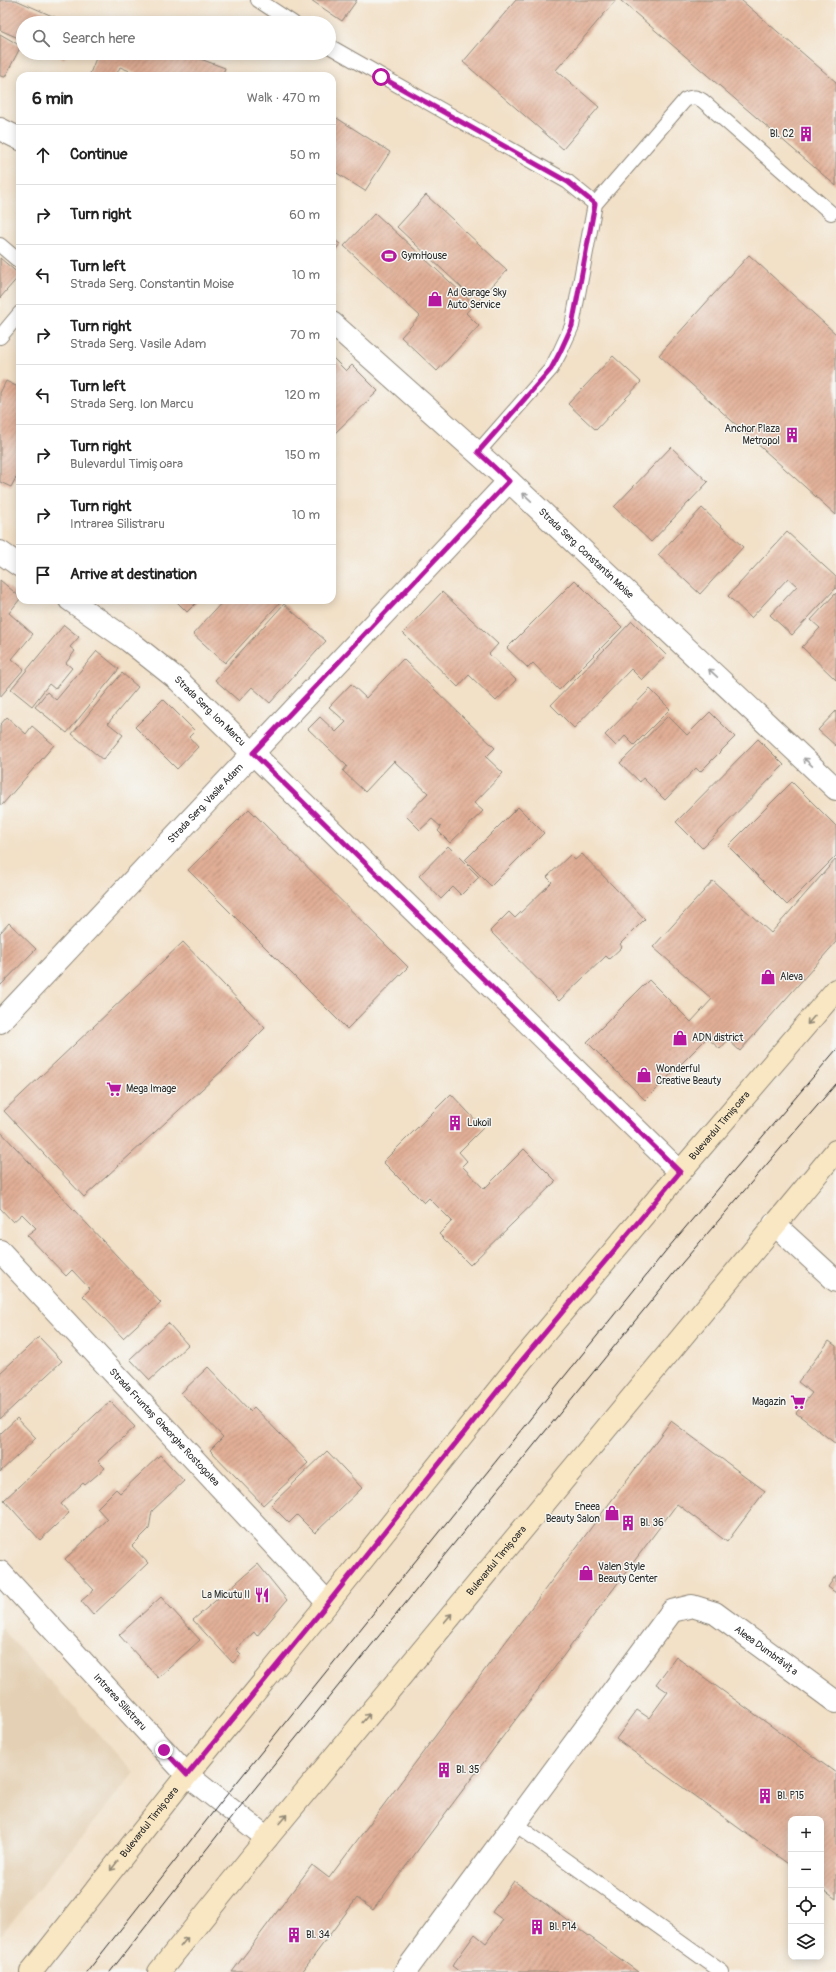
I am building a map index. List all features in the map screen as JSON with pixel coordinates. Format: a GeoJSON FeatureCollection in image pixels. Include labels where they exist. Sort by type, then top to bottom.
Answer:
{"type":"FeatureCollection","features":[{"type":"Feature","properties":{"kind":"main road","name":"Bulevardul Timișoara"},"geometry":{"type":"LineString","coordinates":[[31,1972],[187,1775],[328,1603],[519,1364],[680,1172],[836,990]]}},
{"type":"Feature","properties":{"kind":"main road","name":"Bulevardul Timișoara"},"geometry":{"type":"LineString","coordinates":[[159,1972],[267,1838],[836,1151]]}},
{"type":"Feature","properties":{"kind":"street"},"geometry":{"type":"LineString","coordinates":[[0,130],[16,137]]}},
{"type":"Feature","properties":{"kind":"street","name":"Strada Serg. Constantin Moise"},"geometry":{"type":"LineString","coordinates":[[336,327],[478,452],[836,789]]}},
{"type":"Feature","properties":{"kind":"street","name":"Strada Serg. Vasile Adam"},"geometry":{"type":"LineString","coordinates":[[0,1022],[509,481]]}},
{"type":"Feature","properties":{"kind":"street"},"geometry":{"type":"LineString","coordinates":[[0,552],[16,563]]}},
{"type":"Feature","properties":{"kind":"street","name":"Strada Serg. Ion Marcu"},"geometry":{"type":"LineString","coordinates":[[76,604],[129,641],[178,680],[680,1172]]}},
{"type":"Feature","properties":{"kind":"street"},"geometry":{"type":"LineString","coordinates":[[774,1224],[836,1280]]}},
{"type":"Feature","properties":{"kind":"street","name":"Strada Fruntaș Gheorghe Rostogolea"},"geometry":{"type":"LineString","coordinates":[[0,1251],[328,1603]]}},
{"type":"Feature","properties":{"kind":"street","name":"Intrarea Silistraru"},"geometry":{"type":"LineString","coordinates":[[0,1572],[187,1775],[267,1838]]}},
{"type":"Feature","properties":{"kind":"street","name":"Aleea Dumbrăvița"},"geometry":{"type":"LineString","coordinates":[[515,1824],[672,1611],[692,1606],[715,1613],[836,1702]]}},
{"type":"Feature","properties":{"kind":"street"},"geometry":{"type":"LineString","coordinates":[[405,1972],[515,1824]]}},
{"type":"Feature","properties":{"kind":"lane"},"geometry":{"type":"LineString","coordinates":[[258,0],[282,16]]}},
{"type":"Feature","properties":{"kind":"lane"},"geometry":{"type":"LineString","coordinates":[[336,50],[568,182],[595,204]]}},
{"type":"Feature","properties":{"kind":"lane"},"geometry":{"type":"LineString","coordinates":[[478,452],[551,369],[560,352],[572,326],[595,204],[685,100],[691,97],[697,97],[831,212]]}},
{"type":"Feature","properties":{"kind":"lane"},"geometry":{"type":"LineString","coordinates":[[0,246],[16,259]]}},
{"type":"Feature","properties":{"kind":"lane"},"geometry":{"type":"LineString","coordinates":[[0,337],[16,318]]}},
{"type":"Feature","properties":{"kind":"lane"},"geometry":{"type":"LineString","coordinates":[[515,1824],[722,1972]]}},
{"type":"Feature","properties":{"kind":"shaded area"},"geometry":{"type":"Polygon","coordinates":[[[0,1627],[134,1773],[0,1936],[0,1627]]]}},
{"type":"Feature","properties":{"kind":"building"},"geometry":{"type":"Polygon","coordinates":[[[0,0],[16,0],[52,16],[16,16],[16,37],[0,30],[0,0]]]}},
{"type":"Feature","properties":{"kind":"building"},"geometry":{"type":"Polygon","coordinates":[[[311,0],[357,0],[342,21],[311,0]]]}},
{"type":"Feature","properties":{"kind":"building"},"geometry":{"type":"Polygon","coordinates":[[[516,0],[616,0],[556,70],[599,107],[563,149],[463,62],[516,0]]]}},
{"type":"Feature","properties":{"kind":"building","name":"Bl. C2"},"geometry":{"type":"Polygon","coordinates":[[[620,0],[741,0],[836,82],[836,186],[620,0]]]}},
{"type":"Feature","properties":{"kind":"building"},"geometry":{"type":"Polygon","coordinates":[[[0,34],[16,43],[16,56],[5,77],[0,76],[0,34]]]}},
{"type":"Feature","properties":{"kind":"building"},"geometry":{"type":"Polygon","coordinates":[[[95,60],[203,60],[225,68],[224,72],[132,72],[120,67],[118,72],[91,72],[95,60]]]}},
{"type":"Feature","properties":{"kind":"building"},"geometry":{"type":"Polygon","coordinates":[[[336,118],[390,152],[365,191],[336,173],[336,118]]]}},
{"type":"Feature","properties":{"kind":"building"},"geometry":{"type":"Polygon","coordinates":[[[426,195],[507,270],[477,302],[397,227],[426,195]]]}},
{"type":"Feature","properties":{"kind":"building"},"geometry":{"type":"Polygon","coordinates":[[[375,213],[474,304],[466,313],[479,326],[437,371],[401,337],[420,316],[344,246],[375,213]]]}},
{"type":"Feature","properties":{"kind":"building"},"geometry":{"type":"Polygon","coordinates":[[[336,241],[340,244],[336,249],[336,241]]]}},
{"type":"Feature","properties":{"kind":"building","name":"Anchor Plaza Metropol"},"geometry":{"type":"Polygon","coordinates":[[[749,255],[836,334],[836,515],[659,355],[749,255]]]}},
{"type":"Feature","properties":{"kind":"building"},"geometry":{"type":"Polygon","coordinates":[[[0,258],[16,272],[16,280],[0,298],[0,258]]]}},
{"type":"Feature","properties":{"kind":"building"},"geometry":{"type":"Polygon","coordinates":[[[613,356],[641,382],[596,430],[568,404],[613,356]]]}},
{"type":"Feature","properties":{"kind":"building"},"geometry":{"type":"Polygon","coordinates":[[[336,361],[346,371],[352,365],[378,391],[336,432],[336,361]]]}},
{"type":"Feature","properties":{"kind":"building"},"geometry":{"type":"Polygon","coordinates":[[[6,381],[16,386],[16,478],[11,487],[0,482],[0,393],[6,381]]]}},
{"type":"Feature","properties":{"kind":"building"},"geometry":{"type":"Polygon","coordinates":[[[671,447],[708,482],[651,542],[614,507],[671,447]]]}},
{"type":"Feature","properties":{"kind":"building"},"geometry":{"type":"Polygon","coordinates":[[[702,508],[743,547],[700,594],[658,555],[702,508]]]}},
{"type":"Feature","properties":{"kind":"building"},"geometry":{"type":"Polygon","coordinates":[[[787,532],[836,577],[836,588],[792,635],[770,615],[797,586],[788,578],[751,618],[728,596],[787,532]]]}},
{"type":"Feature","properties":{"kind":"building"},"geometry":{"type":"Polygon","coordinates":[[[0,580],[16,594],[16,604],[9,613],[33,634],[12,659],[24,669],[0,697],[0,580]]]}},
{"type":"Feature","properties":{"kind":"building"},"geometry":{"type":"Polygon","coordinates":[[[575,580],[622,627],[559,690],[533,663],[528,668],[507,648],[575,580]]]}},
{"type":"Feature","properties":{"kind":"building"},"geometry":{"type":"Polygon","coordinates":[[[442,592],[498,644],[489,654],[516,680],[496,701],[469,675],[458,687],[403,633],[442,592]]]}},
{"type":"Feature","properties":{"kind":"building"},"geometry":{"type":"Polygon","coordinates":[[[836,593],[836,680],[802,647],[820,628],[811,620],[836,593]]]}},
{"type":"Feature","properties":{"kind":"building"},"geometry":{"type":"Polygon","coordinates":[[[179,604],[195,604],[187,612],[179,604]]]}},
{"type":"Feature","properties":{"kind":"building"},"geometry":{"type":"Polygon","coordinates":[[[220,604],[278,604],[225,663],[193,634],[220,604]]]}},
{"type":"Feature","properties":{"kind":"building"},"geometry":{"type":"Polygon","coordinates":[[[284,604],[326,641],[270,703],[252,687],[239,701],[215,680],[284,604]]]}},
{"type":"Feature","properties":{"kind":"building"},"geometry":{"type":"Polygon","coordinates":[[[632,621],[666,655],[642,680],[631,669],[574,728],[551,705],[632,621]]]}},
{"type":"Feature","properties":{"kind":"building"},"geometry":{"type":"Polygon","coordinates":[[[64,625],[79,637],[70,647],[75,651],[66,663],[72,668],[55,689],[49,684],[32,706],[11,689],[64,625]]]}},
{"type":"Feature","properties":{"kind":"building"},"geometry":{"type":"Polygon","coordinates":[[[97,651],[119,669],[67,733],[35,707],[47,692],[56,700],[97,651]]]}},
{"type":"Feature","properties":{"kind":"building"},"geometry":{"type":"Polygon","coordinates":[[[403,659],[495,748],[486,757],[503,773],[474,803],[483,811],[450,843],[438,831],[441,827],[432,819],[420,830],[406,816],[428,793],[394,761],[365,792],[343,771],[347,766],[308,729],[320,717],[336,732],[346,722],[329,707],[351,684],[366,698],[403,659]]]}},
{"type":"Feature","properties":{"kind":"building"},"geometry":{"type":"Polygon","coordinates":[[[122,673],[138,687],[108,723],[123,735],[103,760],[72,734],[122,673]]]}},
{"type":"Feature","properties":{"kind":"building"},"geometry":{"type":"Polygon","coordinates":[[[650,689],[670,709],[634,745],[625,736],[616,746],[605,735],[650,689]]]}},
{"type":"Feature","properties":{"kind":"building"},"geometry":{"type":"Polygon","coordinates":[[[163,699],[195,731],[189,737],[198,747],[177,769],[135,727],[163,699]]]}},
{"type":"Feature","properties":{"kind":"building"},"geometry":{"type":"Polygon","coordinates":[[[836,711],[836,746],[818,730],[836,711]]]}},
{"type":"Feature","properties":{"kind":"building"},"geometry":{"type":"Polygon","coordinates":[[[710,712],[735,737],[700,772],[696,768],[665,800],[643,778],[640,782],[620,763],[668,716],[687,735],[710,712]]]}},
{"type":"Feature","properties":{"kind":"building"},"geometry":{"type":"Polygon","coordinates":[[[7,717],[26,734],[32,726],[54,745],[2,805],[0,804],[0,725],[7,717]]]}},
{"type":"Feature","properties":{"kind":"building"},"geometry":{"type":"Polygon","coordinates":[[[758,739],[784,765],[702,848],[676,822],[758,739]]]}},
{"type":"Feature","properties":{"kind":"building"},"geometry":{"type":"Polygon","coordinates":[[[792,782],[836,826],[836,856],[787,905],[728,846],[792,782]]]}},
{"type":"Feature","properties":{"kind":"building"},"geometry":{"type":"Polygon","coordinates":[[[518,807],[544,833],[491,886],[465,860],[518,807]]]}},
{"type":"Feature","properties":{"kind":"building"},"geometry":{"type":"Polygon","coordinates":[[[249,809],[408,967],[347,1029],[188,870],[249,809]]]}},
{"type":"Feature","properties":{"kind":"building"},"geometry":{"type":"Polygon","coordinates":[[[448,846],[479,877],[461,895],[453,887],[441,899],[419,876],[448,846]]]}},
{"type":"Feature","properties":{"kind":"building"},"geometry":{"type":"Polygon","coordinates":[[[582,854],[645,919],[620,944],[622,947],[609,959],[606,956],[559,1001],[490,931],[509,912],[515,918],[552,882],[547,877],[570,855],[575,860],[582,854]]]}},
{"type":"Feature","properties":{"kind":"building"},"geometry":{"type":"Polygon","coordinates":[[[836,859],[836,942],[740,1051],[728,1040],[720,1049],[707,1038],[645,1100],[587,1042],[649,980],[691,1022],[712,999],[653,947],[713,881],[771,933],[836,859]]]}},
{"type":"Feature","properties":{"kind":"building"},"geometry":{"type":"Polygon","coordinates":[[[9,923],[36,949],[0,986],[0,933],[9,923]]]}},
{"type":"Feature","properties":{"kind":"building","name":"Mega Image"},"geometry":{"type":"Polygon","coordinates":[[[183,942],[265,1028],[225,1068],[84,1197],[4,1111],[183,942]]]}},
{"type":"Feature","properties":{"kind":"building"},"geometry":{"type":"Polygon","coordinates":[[[451,1094],[483,1128],[459,1152],[467,1161],[462,1166],[484,1189],[524,1149],[556,1181],[470,1265],[439,1234],[452,1221],[429,1198],[424,1203],[383,1162],[451,1094]]]}},
{"type":"Feature","properties":{"kind":"building"},"geometry":{"type":"Polygon","coordinates":[[[0,1131],[161,1303],[123,1338],[83,1296],[90,1289],[72,1270],[66,1276],[27,1235],[36,1228],[22,1214],[13,1222],[0,1208],[0,1131]]]}},
{"type":"Feature","properties":{"kind":"building"},"geometry":{"type":"Polygon","coordinates":[[[168,1323],[188,1345],[150,1380],[130,1359],[168,1323]]]}},
{"type":"Feature","properties":{"kind":"building"},"geometry":{"type":"Polygon","coordinates":[[[39,1337],[62,1361],[0,1419],[0,1373],[39,1337]]]}},
{"type":"Feature","properties":{"kind":"building"},"geometry":{"type":"Polygon","coordinates":[[[829,1341],[836,1346],[836,1444],[796,1413],[812,1393],[798,1382],[829,1341]]]}},
{"type":"Feature","properties":{"kind":"building"},"geometry":{"type":"Polygon","coordinates":[[[208,1367],[250,1411],[254,1407],[308,1463],[263,1505],[210,1450],[223,1437],[181,1393],[208,1367]]]}},
{"type":"Feature","properties":{"kind":"building"},"geometry":{"type":"Polygon","coordinates":[[[110,1401],[135,1427],[98,1461],[105,1468],[85,1485],[83,1483],[61,1504],[69,1513],[40,1540],[4,1500],[110,1401]]]}},
{"type":"Feature","properties":{"kind":"building"},"geometry":{"type":"Polygon","coordinates":[[[17,1418],[36,1438],[0,1472],[0,1434],[17,1418]]]}},
{"type":"Feature","properties":{"kind":"building"},"geometry":{"type":"Polygon","coordinates":[[[671,1421],[765,1491],[727,1542],[677,1504],[373,1910],[357,1898],[302,1972],[232,1972],[312,1865],[329,1878],[671,1421]]]}},
{"type":"Feature","properties":{"kind":"building"},"geometry":{"type":"Polygon","coordinates":[[[327,1451],[362,1488],[315,1533],[297,1515],[289,1523],[271,1505],[327,1451]]]}},
{"type":"Feature","properties":{"kind":"building"},"geometry":{"type":"Polygon","coordinates":[[[160,1455],[184,1481],[152,1511],[149,1529],[132,1546],[148,1563],[93,1615],[81,1601],[94,1590],[65,1559],[107,1519],[97,1508],[116,1489],[120,1493],[160,1455]]]}},
{"type":"Feature","properties":{"kind":"building"},"geometry":{"type":"Polygon","coordinates":[[[258,1564],[287,1600],[257,1636],[254,1632],[236,1649],[241,1654],[233,1663],[193,1620],[258,1564]]]}},
{"type":"Feature","properties":{"kind":"building"},"geometry":{"type":"Polygon","coordinates":[[[836,1575],[836,1593],[828,1587],[836,1575]]]}},
{"type":"Feature","properties":{"kind":"building"},"geometry":{"type":"Polygon","coordinates":[[[161,1597],[200,1640],[158,1678],[119,1635],[161,1597]]]}},
{"type":"Feature","properties":{"kind":"building","name":"Bl. P15"},"geometry":{"type":"Polygon","coordinates":[[[676,1657],[836,1773],[836,1899],[824,1890],[824,1816],[788,1816],[788,1864],[616,1739],[637,1710],[649,1718],[668,1692],[656,1684],[676,1657]]]}},
{"type":"Feature","properties":{"kind":"building","name":"Bl. P14"},"geometry":{"type":"Polygon","coordinates":[[[514,1881],[638,1972],[460,1972],[452,1966],[475,1934],[486,1943],[503,1920],[492,1912],[514,1881]]]}},
{"type":"Feature","properties":{"kind":"tram line"},"geometry":{"type":"LineString","coordinates":[[87,1972],[221,1802],[668,1248],[836,1050]]}},
{"type":"Feature","properties":{"kind":"tram line"},"geometry":{"type":"LineString","coordinates":[[110,1972],[235,1813],[682,1263],[836,1084]]}},
{"type":"Feature","properties":{"kind":"place","name":"Bl. C2"},"geometry":{"type":"Point","coordinates":[806,134]}},
{"type":"Feature","properties":{"kind":"place","name":"GymHouse"},"geometry":{"type":"Point","coordinates":[389,256]}},
{"type":"Feature","properties":{"kind":"place","name":"Ad Garage Sky Auto Service"},"geometry":{"type":"Point","coordinates":[435,299]}},
{"type":"Feature","properties":{"kind":"place","name":"Anchor Plaza Metropol"},"geometry":{"type":"Point","coordinates":[792,435]}},
{"type":"Feature","properties":{"kind":"place","name":"Aleva"},"geometry":{"type":"Point","coordinates":[768,977]}},
{"type":"Feature","properties":{"kind":"place","name":"ADN district"},"geometry":{"type":"Point","coordinates":[680,1038]}},
{"type":"Feature","properties":{"kind":"place","name":"Wonderful Creative Beauty"},"geometry":{"type":"Point","coordinates":[644,1075]}},
{"type":"Feature","properties":{"kind":"place","name":"Mega Image"},"geometry":{"type":"Point","coordinates":[114,1089]}},
{"type":"Feature","properties":{"kind":"place","name":"Lukoil"},"geometry":{"type":"Point","coordinates":[455,1123]}},
{"type":"Feature","properties":{"kind":"place","name":"Magazin"},"geometry":{"type":"Point","coordinates":[798,1402]}},
{"type":"Feature","properties":{"kind":"place","name":"Eneea Beauty Salon"},"geometry":{"type":"Point","coordinates":[612,1513]}},
{"type":"Feature","properties":{"kind":"place","name":"Bl. 36"},"geometry":{"type":"Point","coordinates":[628,1523]}},
{"type":"Feature","properties":{"kind":"place","name":"Valen Style Beauty Center"},"geometry":{"type":"Point","coordinates":[586,1573]}},
{"type":"Feature","properties":{"kind":"place","name":"La Micutu II"},"geometry":{"type":"Point","coordinates":[262,1595]}},
{"type":"Feature","properties":{"kind":"place","name":"Bl. 35"},"geometry":{"type":"Point","coordinates":[444,1770]}},
{"type":"Feature","properties":{"kind":"place","name":"Bl. P15"},"geometry":{"type":"Point","coordinates":[765,1796]}},
{"type":"Feature","properties":{"kind":"place","name":"Bl. P14"},"geometry":{"type":"Point","coordinates":[537,1927]}},
{"type":"Feature","properties":{"kind":"place","name":"Bl. 34"},"geometry":{"type":"Point","coordinates":[294,1935]}},
{"type":"Feature","properties":{"kind":"route"},"geometry":{"type":"LineString","coordinates":[[164,1750],[187,1775],[328,1603],[523,1359],[680,1172],[253,753],[509,481],[478,452],[551,369],[572,326],[595,204],[568,182],[381,77]]}}]}
